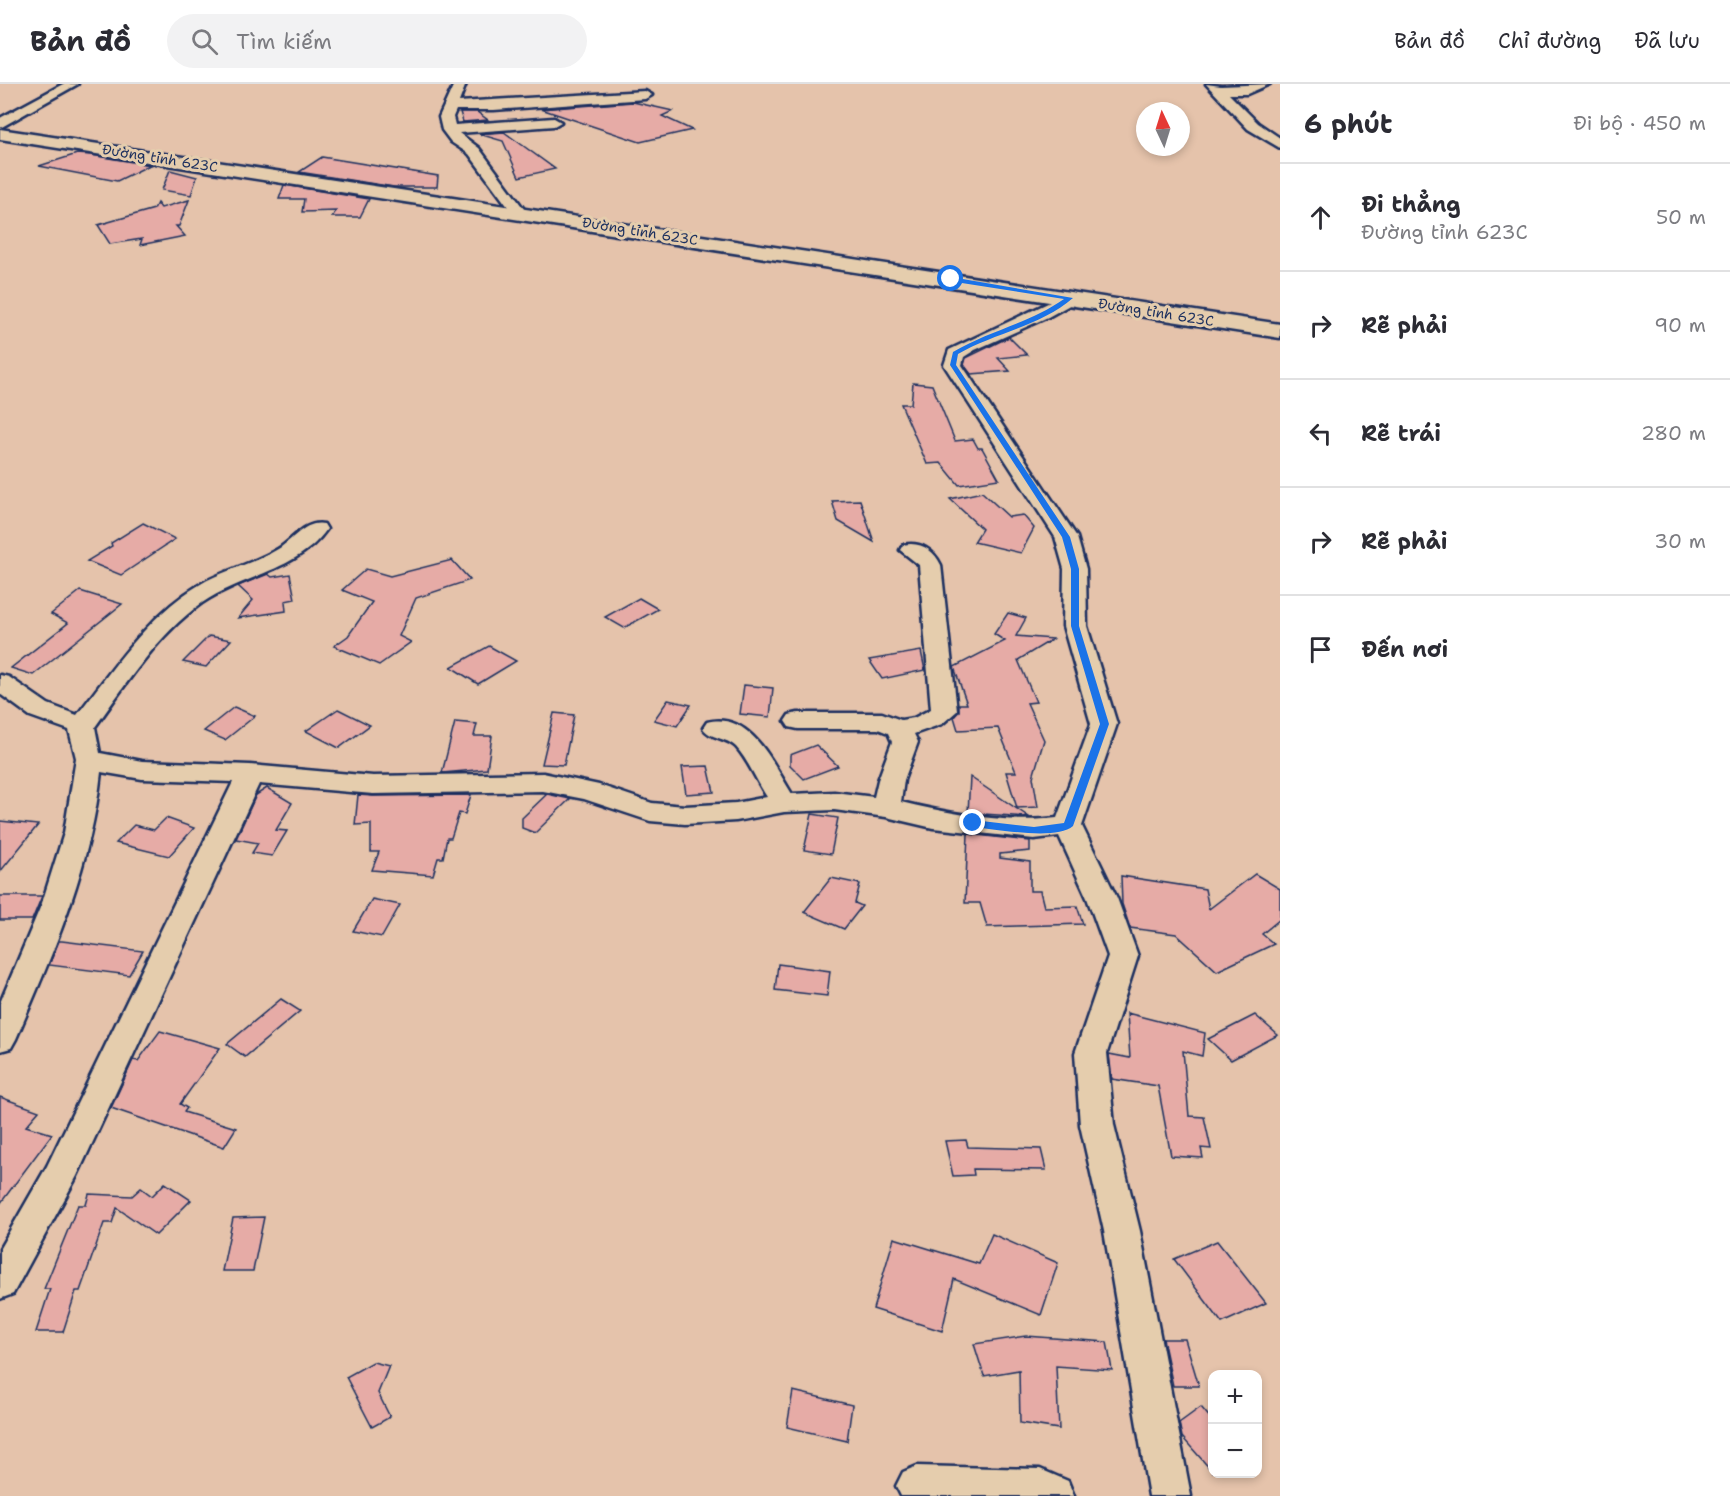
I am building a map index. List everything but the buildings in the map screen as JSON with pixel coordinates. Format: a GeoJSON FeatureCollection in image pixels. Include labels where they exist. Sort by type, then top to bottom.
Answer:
{"type":"FeatureCollection","features":[{"type":"Feature","properties":{"kind":"main road","name":"Đường tỉnh 623C"},"geometry":{"type":"LineString","coordinates":[[0,134],[519,212],[1280,332]]}},
{"type":"Feature","properties":{"kind":"street"},"geometry":{"type":"LineString","coordinates":[[0,124],[72,84]]}},
{"type":"Feature","properties":{"kind":"street"},"geometry":{"type":"LineString","coordinates":[[460,84],[446,117],[449,130],[474,151],[519,212]]}},
{"type":"Feature","properties":{"kind":"street"},"geometry":{"type":"LineString","coordinates":[[1215,87],[1247,90],[1264,84]]}},
{"type":"Feature","properties":{"kind":"street"},"geometry":{"type":"LineString","coordinates":[[1215,87],[1253,126],[1280,144]]}},
{"type":"Feature","properties":{"kind":"street"},"geometry":{"type":"LineString","coordinates":[[450,106],[494,106],[645,95]]}},
{"type":"Feature","properties":{"kind":"street"},"geometry":{"type":"LineString","coordinates":[[449,130],[554,122]]}},
{"type":"Feature","properties":{"kind":"street"},"geometry":{"type":"LineString","coordinates":[[1253,126],[1280,124]]}},
{"type":"Feature","properties":{"kind":"street"},"geometry":{"type":"LineString","coordinates":[[1070,298],[1053,310],[972,343],[955,354],[953,365],[1066,537],[1075,569],[1075,626],[1104,724],[1068,826],[1102,898],[1123,956],[1091,1053],[1097,1125],[1122,1231],[1170,1496]]}},
{"type":"Feature","properties":{"kind":"street"},"geometry":{"type":"LineString","coordinates":[[0,1039],[62,897],[86,802],[89,758],[83,742],[82,726],[163,627],[194,599],[235,576],[286,556],[302,546],[316,529]]}},
{"type":"Feature","properties":{"kind":"street"},"geometry":{"type":"LineString","coordinates":[[798,721],[882,721],[897,728],[928,723],[944,711],[930,565],[926,557],[911,550]]}},
{"type":"Feature","properties":{"kind":"street"},"geometry":{"type":"LineString","coordinates":[[0,682],[39,710],[82,726]]}},
{"type":"Feature","properties":{"kind":"street"},"geometry":{"type":"LineString","coordinates":[[716,728],[735,734],[746,742],[784,804]]}},
{"type":"Feature","properties":{"kind":"street"},"geometry":{"type":"LineString","coordinates":[[886,808],[891,780],[905,742],[897,728]]}},
{"type":"Feature","properties":{"kind":"street"},"geometry":{"type":"LineString","coordinates":[[89,758],[101,764],[142,770],[250,774],[374,785],[543,782],[589,791],[650,812],[685,815],[834,801],[886,808],[933,819],[1034,830],[1068,826]]}},
{"type":"Feature","properties":{"kind":"street"},"geometry":{"type":"LineString","coordinates":[[0,1282],[60,1176],[250,774]]}},
{"type":"Feature","properties":{"kind":"street"},"geometry":{"type":"LineString","coordinates":[[917,1486],[1040,1490],[1053,1496]]}},
{"type":"Feature","properties":{"kind":"route"},"geometry":{"type":"LineString","coordinates":[[951,279],[1070,298],[1053,310],[972,343],[955,354],[953,365],[1066,537],[1075,569],[1075,626],[1104,724],[1068,826],[1034,830],[973,823]]}}]}
